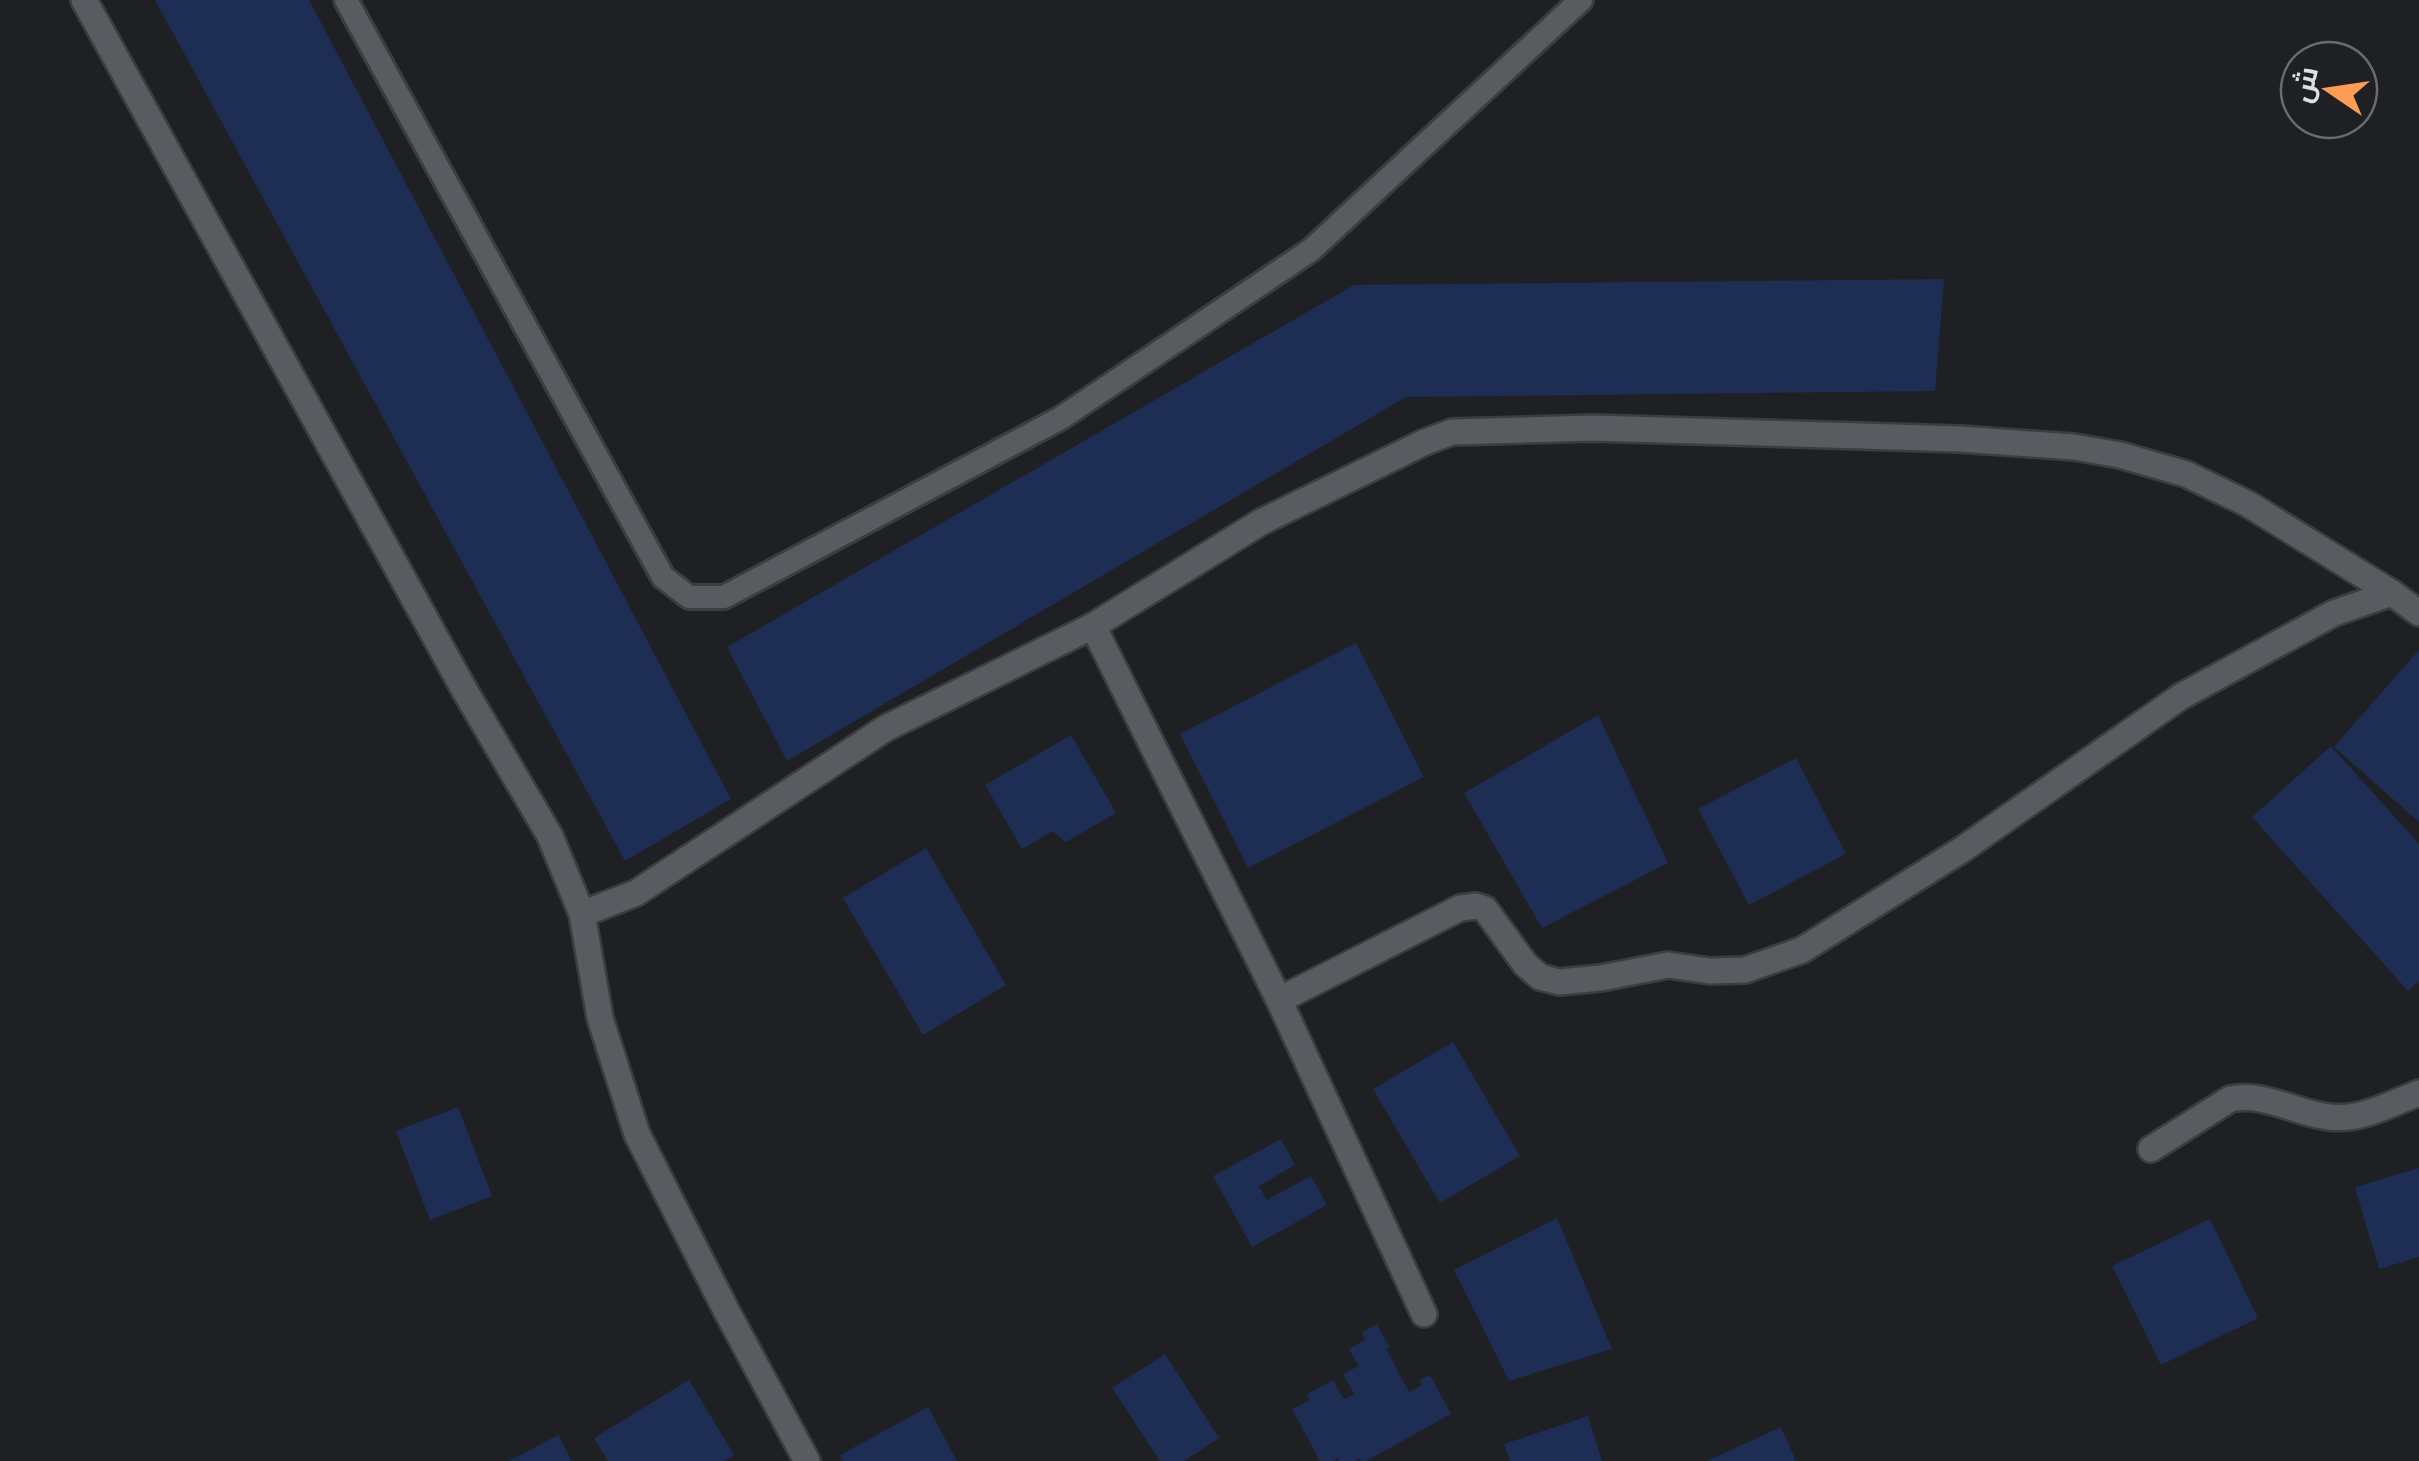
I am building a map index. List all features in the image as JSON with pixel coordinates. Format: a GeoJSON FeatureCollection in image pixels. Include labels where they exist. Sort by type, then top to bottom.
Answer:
{"type":"FeatureCollection","features":[{"type":"Feature","properties":{"kind":"street"},"geometry":{"type":"LineString","coordinates":[[84,0],[465,691],[550,836],[582,914],[600,1018],[637,1134],[807,1461]]}},
{"type":"Feature","properties":{"kind":"street"},"geometry":{"type":"LineString","coordinates":[[582,914],[636,893],[886,728],[1093,626],[1260,522],[1452,432],[1593,428],[1960,439],[2074,447],[2120,455],[2186,474],[2248,504],[2419,613]]}},
{"type":"Feature","properties":{"kind":"street"},"geometry":{"type":"LineString","coordinates":[[1279,1000],[1460,908],[1476,906],[1486,908],[1525,964],[1540,977],[1559,982],[1668,965],[1710,971],[1744,970],[1802,950],[1963,849],[2180,698],[2334,613],[2392,593]]}},
{"type":"Feature","properties":{"kind":"street"},"geometry":{"type":"LineString","coordinates":[[1093,626],[1279,1000],[1424,1314]]}},
{"type":"Feature","properties":{"kind":"street"},"geometry":{"type":"LineString","coordinates":[[2151,1149],[2242,1096],[2328,1118],[2356,1118],[2419,1093]]}},
{"type":"Feature","properties":{"kind":"lane"},"geometry":{"type":"LineString","coordinates":[[346,0],[662,577],[689,597],[724,597],[1060,418],[1311,250],[1581,0]]}},
{"type":"Feature","properties":{"kind":"building"},"geometry":{"type":"Polygon","coordinates":[[[155,0],[309,0],[731,799],[625,861],[155,0]]]}},
{"type":"Feature","properties":{"kind":"building"},"geometry":{"type":"Polygon","coordinates":[[[1944,279],[1935,391],[1406,397],[787,761],[727,647],[1354,285],[1944,279]]]}},
{"type":"Feature","properties":{"kind":"building"},"geometry":{"type":"Polygon","coordinates":[[[1356,643],[1424,777],[1248,868],[1180,734],[1356,643]]]}},
{"type":"Feature","properties":{"kind":"building"},"geometry":{"type":"Polygon","coordinates":[[[2419,650],[2419,822],[2334,747],[2419,650]]]}},
{"type":"Feature","properties":{"kind":"building"},"geometry":{"type":"Polygon","coordinates":[[[1598,715],[1668,863],[1542,928],[1464,793],[1598,715]]]}},
{"type":"Feature","properties":{"kind":"building"},"geometry":{"type":"Polygon","coordinates":[[[1071,735],[1116,813],[1066,842],[1053,831],[1022,849],[985,785],[1071,735]]]}},
{"type":"Feature","properties":{"kind":"building"},"geometry":{"type":"Polygon","coordinates":[[[2331,746],[2419,844],[2419,981],[2408,991],[2252,817],[2331,746]]]}},
{"type":"Feature","properties":{"kind":"building"},"geometry":{"type":"Polygon","coordinates":[[[1796,758],[1846,854],[1749,905],[1698,809],[1796,758]]]}},
{"type":"Feature","properties":{"kind":"building"},"geometry":{"type":"Polygon","coordinates":[[[926,848],[1006,985],[923,1035],[843,898],[926,848]]]}},
{"type":"Feature","properties":{"kind":"building"},"geometry":{"type":"Polygon","coordinates":[[[1453,1042],[1520,1156],[1440,1203],[1373,1089],[1453,1042]]]}},
{"type":"Feature","properties":{"kind":"building"},"geometry":{"type":"Polygon","coordinates":[[[458,1107],[492,1196],[430,1220],[396,1131],[458,1107]]]}},
{"type":"Feature","properties":{"kind":"building"},"geometry":{"type":"Polygon","coordinates":[[[1281,1139],[1295,1165],[1259,1186],[1267,1200],[1311,1176],[1327,1205],[1252,1247],[1213,1176],[1281,1139]]]}},
{"type":"Feature","properties":{"kind":"building"},"geometry":{"type":"Polygon","coordinates":[[[2419,1168],[2419,1257],[2379,1269],[2355,1187],[2419,1168]]]}},
{"type":"Feature","properties":{"kind":"building"},"geometry":{"type":"Polygon","coordinates":[[[1557,1218],[1612,1349],[1509,1381],[1454,1270],[1557,1218]]]}},
{"type":"Feature","properties":{"kind":"building"},"geometry":{"type":"Polygon","coordinates":[[[2210,1219],[2258,1318],[2161,1365],[2112,1266],[2210,1219]]]}},
{"type":"Feature","properties":{"kind":"building"},"geometry":{"type":"Polygon","coordinates":[[[1377,1324],[1409,1392],[1422,1385],[1419,1380],[1430,1375],[1451,1414],[1366,1461],[1320,1461],[1292,1409],[1310,1400],[1307,1394],[1333,1380],[1344,1399],[1354,1394],[1343,1374],[1359,1366],[1349,1349],[1365,1340],[1362,1333],[1377,1324]]]}},
{"type":"Feature","properties":{"kind":"building"},"geometry":{"type":"Polygon","coordinates":[[[1165,1354],[1219,1438],[1184,1461],[1160,1461],[1112,1388],[1165,1354]]]}},
{"type":"Feature","properties":{"kind":"building"},"geometry":{"type":"Polygon","coordinates":[[[689,1380],[734,1455],[724,1461],[608,1461],[594,1438],[689,1380]]]}},
{"type":"Feature","properties":{"kind":"building"},"geometry":{"type":"Polygon","coordinates":[[[928,1407],[957,1461],[843,1461],[840,1455],[928,1407]]]}},
{"type":"Feature","properties":{"kind":"building"},"geometry":{"type":"Polygon","coordinates":[[[1588,1416],[1602,1461],[1510,1461],[1504,1444],[1588,1416]]]}},
{"type":"Feature","properties":{"kind":"building"},"geometry":{"type":"Polygon","coordinates":[[[1781,1427],[1796,1461],[1707,1461],[1781,1427]]]}},
{"type":"Feature","properties":{"kind":"building"},"geometry":{"type":"Polygon","coordinates":[[[558,1435],[572,1461],[509,1461],[558,1435]]]}}]}
